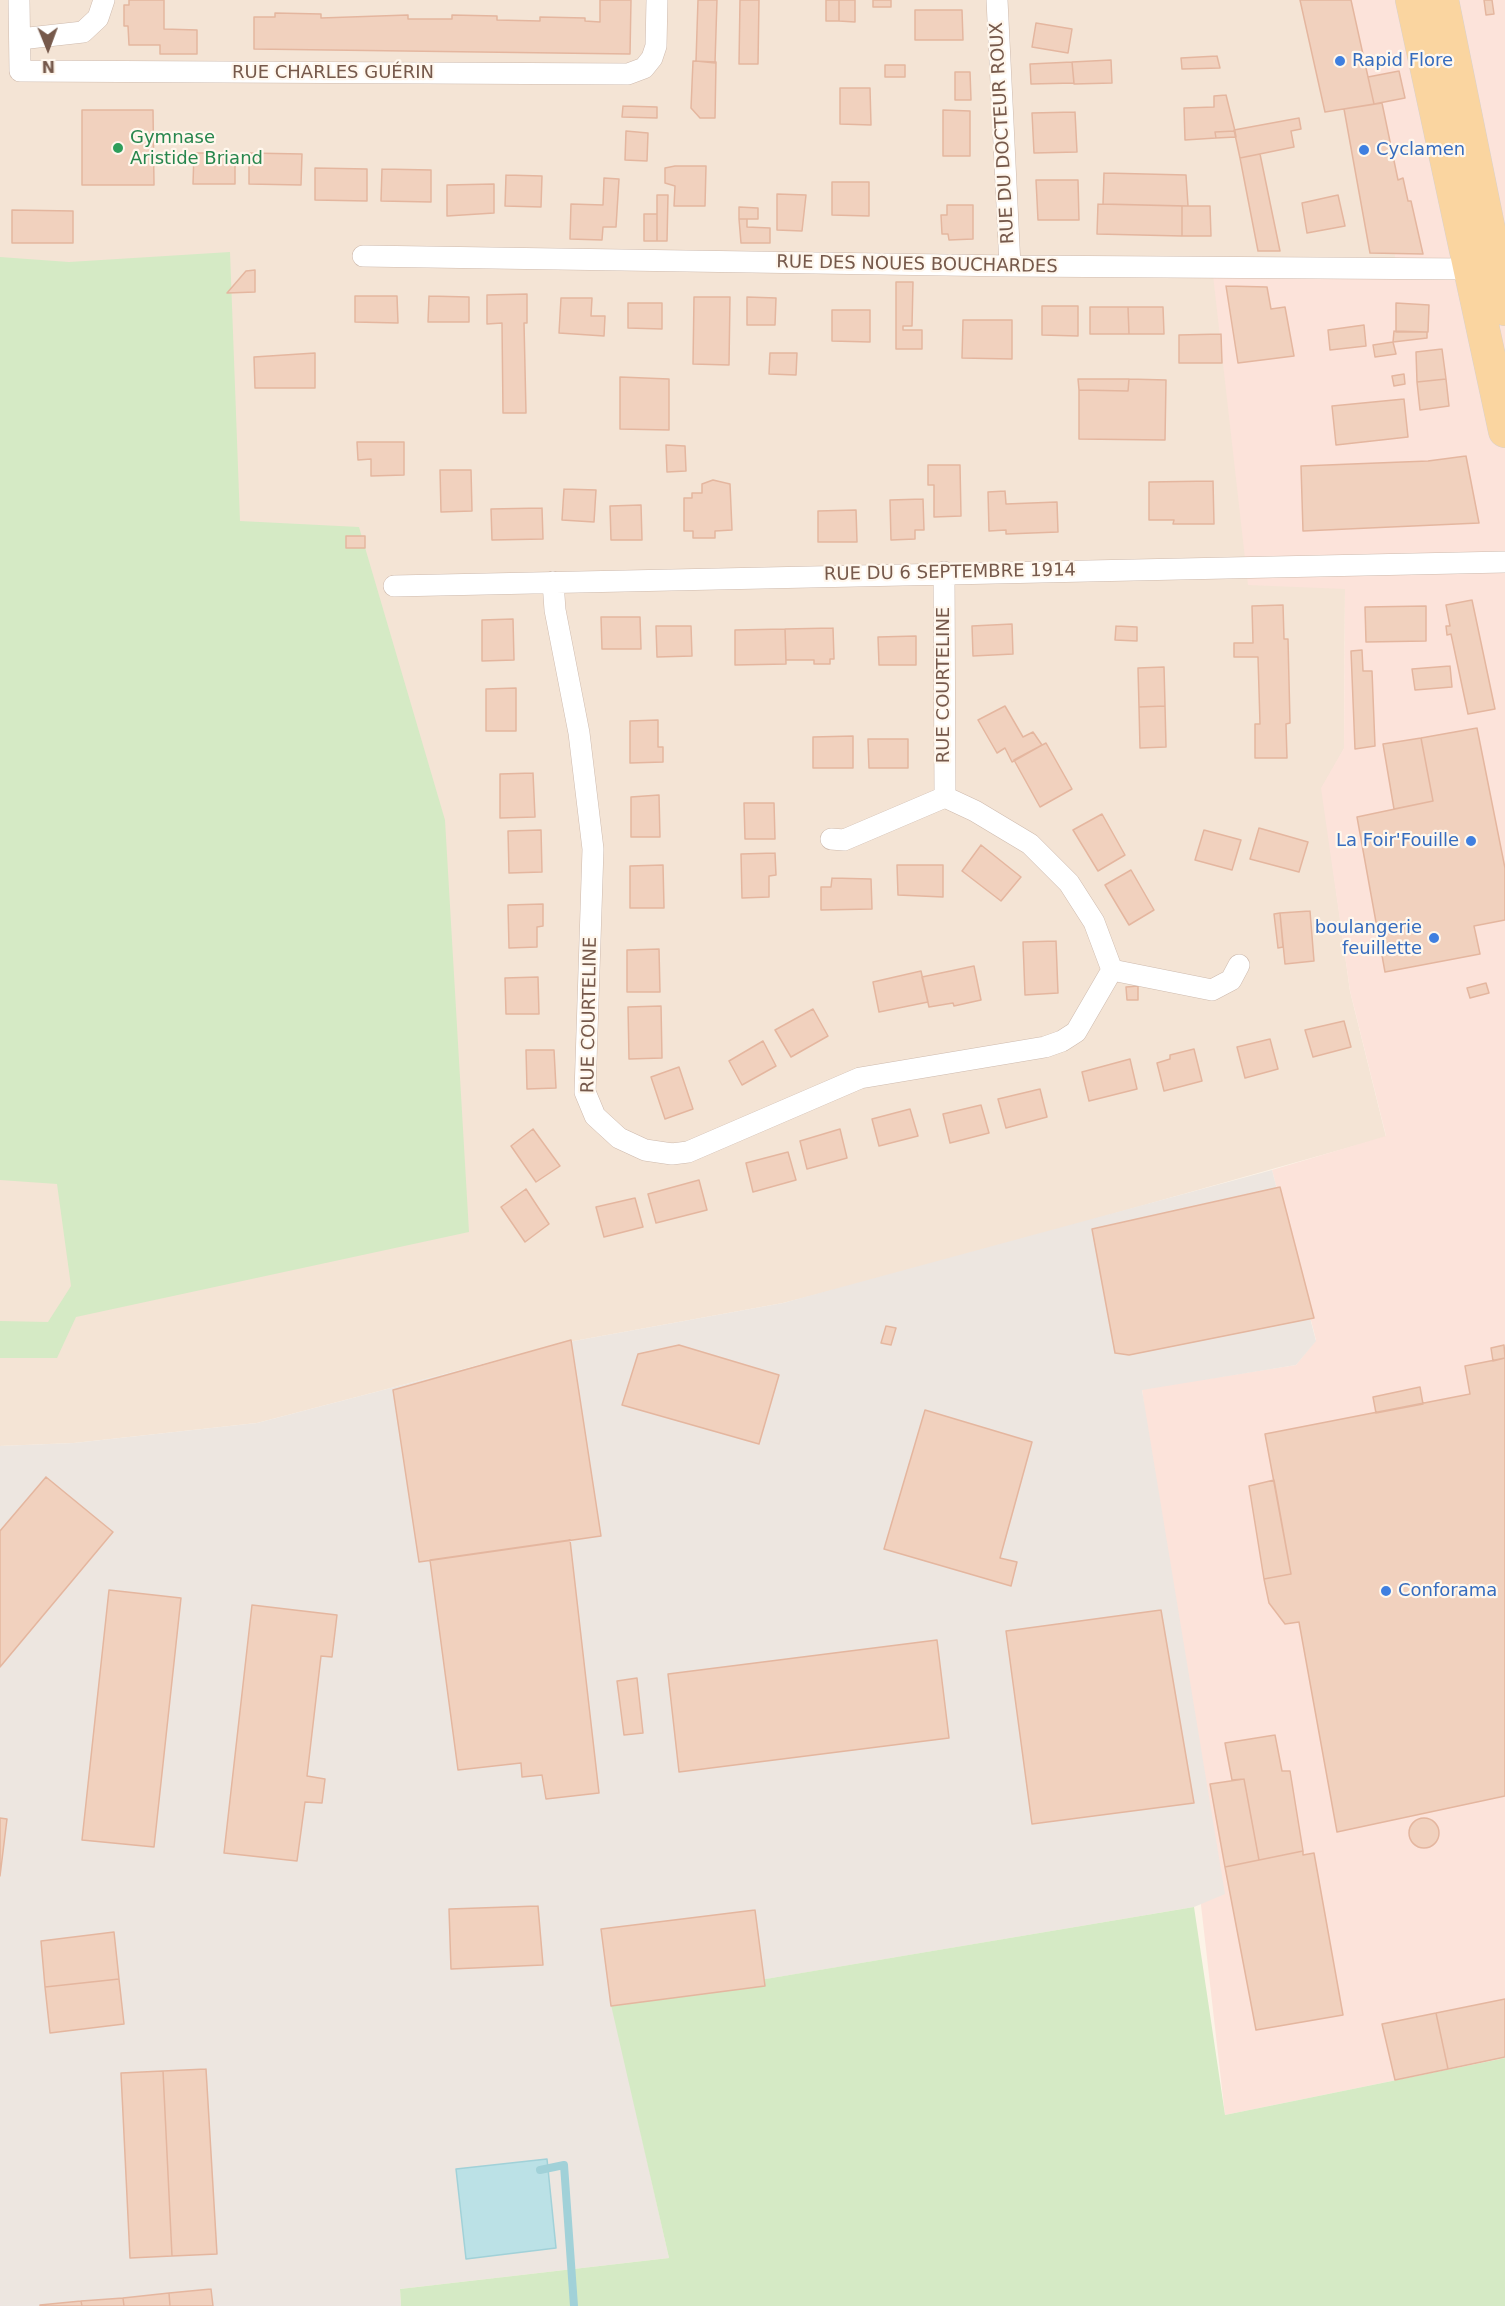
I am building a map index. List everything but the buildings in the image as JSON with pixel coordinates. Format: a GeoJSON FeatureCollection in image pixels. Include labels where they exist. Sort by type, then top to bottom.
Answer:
{"type":"FeatureCollection","features":[{"type":"Feature","properties":{"kind":"main road"},"geometry":{"type":"LineString","coordinates":[[1412,0],[1505,431]]}},
{"type":"Feature","properties":{"kind":"main road"},"geometry":{"type":"LineString","coordinates":[[1442,0],[1505,309]]}},
{"type":"Feature","properties":{"kind":"street","name":"RUE CHARLES GUÉRIN"},"geometry":{"type":"LineString","coordinates":[[19,0],[20,71],[628,74],[644,68],[652,58],[656,46],[657,0]]}},
{"type":"Feature","properties":{"kind":"street"},"geometry":{"type":"LineString","coordinates":[[20,39],[83,32],[98,18],[104,0]]}},
{"type":"Feature","properties":{"kind":"street","name":"RUE DU DOCTEUR ROUX"},"geometry":{"type":"LineString","coordinates":[[997,0],[1010,266]]}},
{"type":"Feature","properties":{"kind":"street","name":"RUE DES NOUES BOUCHARDES"},"geometry":{"type":"LineString","coordinates":[[363,256],[1010,266],[1471,269]]}},
{"type":"Feature","properties":{"kind":"street","name":"RUE DU 6 SEPTEMBRE 1914"},"geometry":{"type":"LineString","coordinates":[[394,586],[944,572],[1505,562]]}},
{"type":"Feature","properties":{"kind":"street","name":"RUE COURTELINE"},"geometry":{"type":"LineString","coordinates":[[944,572],[945,797]]}},
{"type":"Feature","properties":{"kind":"street","name":"RUE COURTELINE"},"geometry":{"type":"LineString","coordinates":[[553,582],[555,610],[579,733],[593,849],[585,1092],[596,1116],[619,1138],[632,1146],[658,1153],[688,1152],[860,1078],[1045,1047],[1076,1032],[1112,970]]}},
{"type":"Feature","properties":{"kind":"street"},"geometry":{"type":"LineString","coordinates":[[831,839],[844,840],[945,797],[975,811],[1030,844],[1069,883],[1094,922],[1112,970],[1212,990],[1231,980],[1239,965]]}},
{"type":"Feature","properties":{"kind":"shaded area"},"geometry":{"type":"Polygon","coordinates":[[[0,0],[1343,0],[1398,266],[1345,589],[1344,749],[1322,788],[1350,991],[1386,1137],[931,1265],[783,1303],[563,1343],[257,1423],[74,1443],[0,1446],[0,0]]]}},
{"type":"Feature","properties":{"kind":"shaded area"},"geometry":{"type":"Polygon","coordinates":[[[1343,0],[1505,0],[1505,2058],[1225,2115],[1142,1389],[1296,1365],[1316,1340],[1272,1170],[1386,1136],[1350,991],[1321,788],[1344,748],[1345,589],[1248,585],[1213,275],[1397,266],[1343,0]]]}},
{"type":"Feature","properties":{"kind":"shaded area"},"geometry":{"type":"Polygon","coordinates":[[[1272,1170],[1316,1341],[1296,1365],[1142,1390],[1225,1894],[1194,1907],[612,2005],[669,2258],[400,2289],[401,2306],[0,2306],[0,1446],[74,1443],[257,1423],[563,1343],[783,1303],[1272,1170]]]}},
{"type":"Feature","properties":{"kind":"green space"},"geometry":{"type":"Polygon","coordinates":[[[230,252],[240,521],[359,527],[445,820],[469,1232],[76,1317],[57,1358],[0,1358],[0,1321],[48,1322],[71,1286],[57,1184],[0,1180],[0,257],[69,262],[230,252]]]}},
{"type":"Feature","properties":{"kind":"green space"},"geometry":{"type":"Polygon","coordinates":[[[1194,1907],[1225,2115],[1505,2058],[1505,2306],[401,2306],[400,2289],[669,2258],[611,2005],[1194,1907]]]}},
{"type":"Feature","properties":{"kind":"water"},"geometry":{"type":"Polygon","coordinates":[[[547,2159],[556,2248],[466,2259],[456,2169],[547,2159]]]}},
{"type":"Feature","properties":{"kind":"waterway"},"geometry":{"type":"LineString","coordinates":[[540,2170],[564,2165],[574,2306]]}},
{"type":"Feature","properties":{"kind":"place","name":"Rapid Flore"},"geometry":{"type":"Point","coordinates":[1340,61]}},
{"type":"Feature","properties":{"kind":"place","name":"Gymnase Aristide Briand"},"geometry":{"type":"Point","coordinates":[118,148]}},
{"type":"Feature","properties":{"kind":"place","name":"Cyclamen"},"geometry":{"type":"Point","coordinates":[1364,150]}},
{"type":"Feature","properties":{"kind":"place","name":"La Foir'Fouille"},"geometry":{"type":"Point","coordinates":[1471,841]}},
{"type":"Feature","properties":{"kind":"place","name":"boulangerie feuillette"},"geometry":{"type":"Point","coordinates":[1434,938]}},
{"type":"Feature","properties":{"kind":"place","name":"Conforama"},"geometry":{"type":"Point","coordinates":[1386,1591]}}]}
